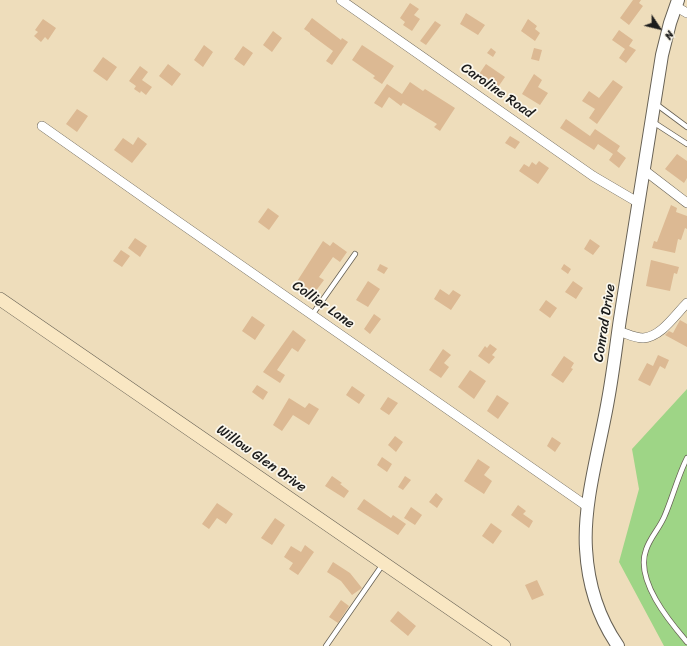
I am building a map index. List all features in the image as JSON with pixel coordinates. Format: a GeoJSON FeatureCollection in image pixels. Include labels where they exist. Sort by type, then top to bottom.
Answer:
{"type":"FeatureCollection","features":[{"type":"Feature","properties":{"kind":"main road","name":"Willow Glen Drive"},"geometry":{"type":"LineString","coordinates":[[0,299],[504,646]]}},
{"type":"Feature","properties":{"kind":"street","name":"Caroline Road"},"geometry":{"type":"LineString","coordinates":[[341,0],[593,176],[639,204]]}},
{"type":"Feature","properties":{"kind":"street","name":"Conrad Drive"},"geometry":{"type":"LineString","coordinates":[[618,646],[606,625],[591,589],[587,570],[585,548],[586,528],[588,507],[608,399],[654,103],[665,41],[677,3]]}},
{"type":"Feature","properties":{"kind":"street"},"geometry":{"type":"LineString","coordinates":[[677,3],[687,13]]}},
{"type":"Feature","properties":{"kind":"street","name":"Collier Lane"},"geometry":{"type":"LineString","coordinates":[[42,126],[588,507]]}},
{"type":"Feature","properties":{"kind":"street"},"geometry":{"type":"LineString","coordinates":[[644,170],[687,203]]}},
{"type":"Feature","properties":{"kind":"street"},"geometry":{"type":"LineString","coordinates":[[618,331],[637,337],[651,336],[666,325],[687,303]]}},
{"type":"Feature","properties":{"kind":"lane"},"geometry":{"type":"LineString","coordinates":[[654,103],[687,127]]}},
{"type":"Feature","properties":{"kind":"lane"},"geometry":{"type":"LineString","coordinates":[[652,121],[687,144]]}},
{"type":"Feature","properties":{"kind":"lane"},"geometry":{"type":"LineString","coordinates":[[312,315],[355,254]]}},
{"type":"Feature","properties":{"kind":"lane"},"geometry":{"type":"LineString","coordinates":[[687,458],[665,515],[646,550],[644,563],[646,576],[659,605],[670,622],[687,642]]}},
{"type":"Feature","properties":{"kind":"lane"},"geometry":{"type":"LineString","coordinates":[[326,646],[383,564]]}},
{"type":"Feature","properties":{"kind":"green space"},"geometry":{"type":"Polygon","coordinates":[[[687,389],[687,646],[664,646],[619,562],[639,489],[632,449],[687,389]]]}},
{"type":"Feature","properties":{"kind":"building"},"geometry":{"type":"Polygon","coordinates":[[[633,0],[641,0],[639,3],[643,6],[629,25],[620,18],[633,0]]]}},
{"type":"Feature","properties":{"kind":"building"},"geometry":{"type":"Polygon","coordinates":[[[410,3],[419,9],[414,15],[420,19],[412,31],[403,25],[405,22],[400,18],[410,3]]]}},
{"type":"Feature","properties":{"kind":"building"},"geometry":{"type":"Polygon","coordinates":[[[466,13],[485,25],[478,35],[460,24],[466,13]]]}},
{"type":"Feature","properties":{"kind":"building"},"geometry":{"type":"Polygon","coordinates":[[[312,18],[341,40],[342,38],[348,42],[332,65],[326,61],[333,51],[304,29],[312,18]]]}},
{"type":"Feature","properties":{"kind":"building"},"geometry":{"type":"Polygon","coordinates":[[[43,19],[56,28],[48,40],[45,37],[41,42],[34,36],[38,32],[35,30],[43,19]]]}},
{"type":"Feature","properties":{"kind":"building"},"geometry":{"type":"Polygon","coordinates":[[[528,19],[537,26],[535,29],[540,33],[535,41],[521,31],[528,19]]]}},
{"type":"Feature","properties":{"kind":"building"},"geometry":{"type":"Polygon","coordinates":[[[435,21],[441,25],[426,45],[420,41],[435,21]]]}},
{"type":"Feature","properties":{"kind":"building"},"geometry":{"type":"Polygon","coordinates":[[[619,30],[633,40],[629,46],[636,50],[626,63],[619,58],[625,49],[612,40],[619,30]]]}},
{"type":"Feature","properties":{"kind":"building"},"geometry":{"type":"Polygon","coordinates":[[[273,31],[282,38],[272,52],[263,45],[273,31]]]}},
{"type":"Feature","properties":{"kind":"building"},"geometry":{"type":"Polygon","coordinates":[[[204,45],[213,52],[203,67],[194,60],[204,45]]]}},
{"type":"Feature","properties":{"kind":"building"},"geometry":{"type":"Polygon","coordinates":[[[362,45],[394,66],[382,84],[373,78],[375,76],[352,60],[362,45]]]}},
{"type":"Feature","properties":{"kind":"building"},"geometry":{"type":"Polygon","coordinates":[[[243,46],[253,53],[244,66],[234,59],[243,46]]]}},
{"type":"Feature","properties":{"kind":"building"},"geometry":{"type":"Polygon","coordinates":[[[491,48],[496,52],[493,57],[487,53],[491,48]]]}},
{"type":"Feature","properties":{"kind":"building"},"geometry":{"type":"Polygon","coordinates":[[[534,48],[542,50],[539,61],[531,59],[534,48]]]}},
{"type":"Feature","properties":{"kind":"building"},"geometry":{"type":"Polygon","coordinates":[[[103,57],[117,67],[107,81],[93,71],[103,57]]]}},
{"type":"Feature","properties":{"kind":"building"},"geometry":{"type":"Polygon","coordinates":[[[168,64],[181,74],[172,86],[159,76],[168,64]]]}},
{"type":"Feature","properties":{"kind":"building"},"geometry":{"type":"Polygon","coordinates":[[[486,64],[505,77],[496,90],[477,77],[486,64]]]}},
{"type":"Feature","properties":{"kind":"building"},"geometry":{"type":"Polygon","coordinates":[[[140,66],[148,72],[142,80],[152,87],[146,95],[141,91],[140,93],[134,89],[136,86],[129,81],[140,66]]]}},
{"type":"Feature","properties":{"kind":"building"},"geometry":{"type":"Polygon","coordinates":[[[534,74],[542,80],[538,87],[548,93],[540,105],[522,94],[534,74]]]}},
{"type":"Feature","properties":{"kind":"building"},"geometry":{"type":"Polygon","coordinates":[[[613,80],[623,87],[597,124],[589,118],[595,109],[582,101],[589,91],[599,98],[613,80]]]}},
{"type":"Feature","properties":{"kind":"building"},"geometry":{"type":"Polygon","coordinates":[[[410,82],[423,91],[425,89],[455,108],[440,131],[434,127],[437,124],[403,103],[401,106],[389,97],[382,108],[374,103],[387,84],[402,94],[410,82]]]}},
{"type":"Feature","properties":{"kind":"building"},"geometry":{"type":"Polygon","coordinates":[[[77,109],[88,116],[77,132],[66,124],[77,109]]]}},
{"type":"Feature","properties":{"kind":"building"},"geometry":{"type":"Polygon","coordinates":[[[566,119],[590,136],[595,129],[620,146],[617,151],[626,158],[619,168],[609,160],[613,154],[598,144],[594,150],[560,128],[566,119]]]}},
{"type":"Feature","properties":{"kind":"building"},"geometry":{"type":"Polygon","coordinates":[[[510,136],[520,142],[515,149],[505,143],[510,136]]]}},
{"type":"Feature","properties":{"kind":"building"},"geometry":{"type":"Polygon","coordinates":[[[138,137],[147,144],[132,163],[114,150],[123,138],[133,145],[138,137]]]}},
{"type":"Feature","properties":{"kind":"building"},"geometry":{"type":"Polygon","coordinates":[[[677,154],[687,161],[687,178],[684,183],[665,169],[677,154]]]}},
{"type":"Feature","properties":{"kind":"building"},"geometry":{"type":"Polygon","coordinates":[[[539,161],[549,168],[538,184],[519,171],[524,164],[529,167],[532,162],[536,165],[539,161]]]}},
{"type":"Feature","properties":{"kind":"building"},"geometry":{"type":"Polygon","coordinates":[[[671,205],[677,208],[676,212],[687,216],[687,229],[685,228],[681,240],[678,239],[675,253],[652,248],[654,241],[657,242],[671,205]]]}},
{"type":"Feature","properties":{"kind":"building"},"geometry":{"type":"Polygon","coordinates":[[[268,208],[279,216],[269,230],[258,222],[268,208]]]}},
{"type":"Feature","properties":{"kind":"building"},"geometry":{"type":"Polygon","coordinates":[[[135,238],[147,246],[140,257],[128,248],[135,238]]]}},
{"type":"Feature","properties":{"kind":"building"},"geometry":{"type":"Polygon","coordinates":[[[590,239],[600,246],[593,255],[584,249],[590,239]]]}},
{"type":"Feature","properties":{"kind":"building"},"geometry":{"type":"Polygon","coordinates":[[[323,241],[330,246],[333,242],[347,252],[340,262],[333,257],[319,277],[324,280],[315,292],[317,293],[313,299],[294,286],[323,241]]]}},
{"type":"Feature","properties":{"kind":"building"},"geometry":{"type":"Polygon","coordinates":[[[121,250],[130,256],[122,267],[113,261],[121,250]]]}},
{"type":"Feature","properties":{"kind":"building"},"geometry":{"type":"Polygon","coordinates":[[[651,260],[679,267],[677,274],[674,273],[670,291],[646,286],[651,260]]]}},
{"type":"Feature","properties":{"kind":"building"},"geometry":{"type":"Polygon","coordinates":[[[380,264],[388,268],[384,274],[377,270],[380,264]]]}},
{"type":"Feature","properties":{"kind":"building"},"geometry":{"type":"Polygon","coordinates":[[[564,264],[571,269],[568,274],[561,269],[564,264]]]}},
{"type":"Feature","properties":{"kind":"building"},"geometry":{"type":"Polygon","coordinates":[[[368,281],[380,289],[368,307],[356,300],[368,281]]]}},
{"type":"Feature","properties":{"kind":"building"},"geometry":{"type":"Polygon","coordinates":[[[573,281],[583,288],[576,299],[565,292],[573,281]]]}},
{"type":"Feature","properties":{"kind":"building"},"geometry":{"type":"Polygon","coordinates":[[[440,289],[449,295],[453,290],[461,295],[451,310],[434,299],[440,289]]]}},
{"type":"Feature","properties":{"kind":"building"},"geometry":{"type":"Polygon","coordinates":[[[546,300],[557,308],[550,318],[539,310],[546,300]]]}},
{"type":"Feature","properties":{"kind":"building"},"geometry":{"type":"Polygon","coordinates":[[[374,314],[381,319],[370,334],[364,329],[374,314]]]}},
{"type":"Feature","properties":{"kind":"building"},"geometry":{"type":"Polygon","coordinates":[[[252,316],[265,325],[255,340],[242,331],[252,316]]]}},
{"type":"Feature","properties":{"kind":"building"},"geometry":{"type":"Polygon","coordinates":[[[680,320],[687,324],[687,347],[665,335],[669,331],[673,333],[680,320]]]}},
{"type":"Feature","properties":{"kind":"building"},"geometry":{"type":"Polygon","coordinates":[[[293,330],[306,340],[298,352],[292,348],[277,370],[285,375],[280,383],[263,372],[293,330]]]}},
{"type":"Feature","properties":{"kind":"building"},"geometry":{"type":"Polygon","coordinates":[[[490,344],[497,349],[492,355],[495,357],[489,364],[478,356],[485,346],[487,348],[490,344]]]}},
{"type":"Feature","properties":{"kind":"building"},"geometry":{"type":"Polygon","coordinates":[[[443,349],[451,355],[444,363],[449,367],[441,378],[429,370],[443,349]]]}},
{"type":"Feature","properties":{"kind":"building"},"geometry":{"type":"Polygon","coordinates":[[[658,355],[669,360],[665,369],[660,366],[650,386],[638,380],[647,363],[653,366],[658,355]]]}},
{"type":"Feature","properties":{"kind":"building"},"geometry":{"type":"Polygon","coordinates":[[[564,356],[574,363],[571,368],[573,369],[563,383],[551,375],[564,356]]]}},
{"type":"Feature","properties":{"kind":"building"},"geometry":{"type":"Polygon","coordinates":[[[470,370],[486,381],[474,399],[458,387],[470,370]]]}},
{"type":"Feature","properties":{"kind":"building"},"geometry":{"type":"Polygon","coordinates":[[[257,385],[268,392],[263,400],[252,392],[257,385]]]}},
{"type":"Feature","properties":{"kind":"building"},"geometry":{"type":"Polygon","coordinates":[[[352,386],[365,395],[359,404],[346,395],[352,386]]]}},
{"type":"Feature","properties":{"kind":"building"},"geometry":{"type":"Polygon","coordinates":[[[497,395],[509,403],[498,419],[487,411],[497,395]]]}},
{"type":"Feature","properties":{"kind":"building"},"geometry":{"type":"Polygon","coordinates":[[[388,397],[398,403],[389,415],[380,409],[388,397]]]}},
{"type":"Feature","properties":{"kind":"building"},"geometry":{"type":"Polygon","coordinates":[[[289,398],[305,408],[309,403],[319,409],[309,425],[293,415],[282,431],[273,425],[289,398]]]}},
{"type":"Feature","properties":{"kind":"building"},"geometry":{"type":"Polygon","coordinates":[[[395,436],[403,442],[396,452],[388,445],[395,436]]]}},
{"type":"Feature","properties":{"kind":"building"},"geometry":{"type":"Polygon","coordinates":[[[552,437],[561,443],[555,452],[547,446],[552,437]]]}},
{"type":"Feature","properties":{"kind":"building"},"geometry":{"type":"Polygon","coordinates":[[[382,457],[392,464],[387,472],[377,465],[382,457]]]}},
{"type":"Feature","properties":{"kind":"building"},"geometry":{"type":"Polygon","coordinates":[[[478,459],[490,467],[484,475],[492,481],[484,494],[464,481],[478,459]]]}},
{"type":"Feature","properties":{"kind":"building"},"geometry":{"type":"Polygon","coordinates":[[[332,476],[342,483],[340,484],[349,491],[344,498],[325,486],[332,476]]]}},
{"type":"Feature","properties":{"kind":"building"},"geometry":{"type":"Polygon","coordinates":[[[405,476],[411,480],[403,490],[398,487],[405,476]]]}},
{"type":"Feature","properties":{"kind":"building"},"geometry":{"type":"Polygon","coordinates":[[[436,493],[443,499],[437,508],[429,502],[436,493]]]}},
{"type":"Feature","properties":{"kind":"building"},"geometry":{"type":"Polygon","coordinates":[[[364,499],[391,518],[393,515],[406,524],[398,535],[357,509],[364,499]]]}},
{"type":"Feature","properties":{"kind":"building"},"geometry":{"type":"Polygon","coordinates":[[[217,503],[233,514],[226,524],[217,518],[209,529],[202,524],[217,503]]]}},
{"type":"Feature","properties":{"kind":"building"},"geometry":{"type":"Polygon","coordinates":[[[518,505],[526,511],[523,514],[533,521],[529,528],[511,515],[518,505]]]}},
{"type":"Feature","properties":{"kind":"building"},"geometry":{"type":"Polygon","coordinates":[[[411,507],[422,515],[415,525],[404,518],[411,507]]]}},
{"type":"Feature","properties":{"kind":"building"},"geometry":{"type":"Polygon","coordinates":[[[275,518],[285,525],[272,545],[261,538],[275,518]]]}},
{"type":"Feature","properties":{"kind":"building"},"geometry":{"type":"Polygon","coordinates":[[[491,523],[502,531],[493,544],[482,536],[491,523]]]}},
{"type":"Feature","properties":{"kind":"building"},"geometry":{"type":"Polygon","coordinates":[[[305,545],[314,552],[298,575],[289,569],[293,563],[284,557],[291,546],[301,552],[305,545]]]}},
{"type":"Feature","properties":{"kind":"building"},"geometry":{"type":"Polygon","coordinates":[[[333,562],[350,573],[362,588],[352,595],[341,581],[327,572],[333,562]]]}},
{"type":"Feature","properties":{"kind":"building"},"geometry":{"type":"Polygon","coordinates":[[[537,580],[544,595],[532,600],[525,585],[537,580]]]}},
{"type":"Feature","properties":{"kind":"building"},"geometry":{"type":"Polygon","coordinates":[[[341,600],[349,606],[338,623],[329,617],[341,600]]]}},
{"type":"Feature","properties":{"kind":"building"},"geometry":{"type":"Polygon","coordinates":[[[398,611],[416,626],[408,636],[390,621],[398,611]]]}}]}
